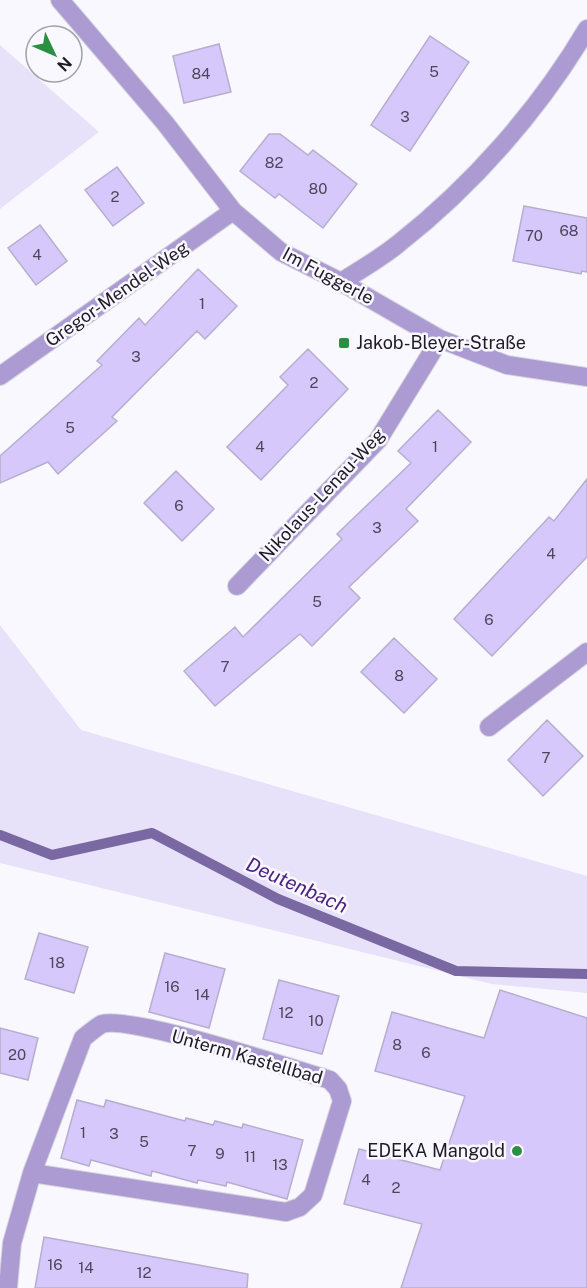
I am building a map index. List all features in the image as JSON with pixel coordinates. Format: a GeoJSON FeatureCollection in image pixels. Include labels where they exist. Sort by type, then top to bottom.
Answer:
{"type":"FeatureCollection","features":[{"type":"Feature","properties":{"kind":"street","name":"Im Fuggerle"},"geometry":{"type":"LineString","coordinates":[[60,0],[165,123],[233,211],[280,252],[341,282],[440,339],[507,365],[587,378]]}},
{"type":"Feature","properties":{"kind":"street"},"geometry":{"type":"LineString","coordinates":[[341,282],[398,244],[482,168],[534,105],[587,29]]}},
{"type":"Feature","properties":{"kind":"street","name":"Gregor-Mendel-Weg"},"geometry":{"type":"LineString","coordinates":[[0,376],[233,211]]}},
{"type":"Feature","properties":{"kind":"street","name":"Nikolaus-Lenau-Weg"},"geometry":{"type":"LineString","coordinates":[[237,586],[378,440],[440,339]]}},
{"type":"Feature","properties":{"kind":"street"},"geometry":{"type":"LineString","coordinates":[[489,727],[587,652]]}},
{"type":"Feature","properties":{"kind":"street","name":"Unterm Kastellbad"},"geometry":{"type":"LineString","coordinates":[[8,1288],[12,1243],[33,1173],[83,1038],[103,1024],[127,1024],[227,1049],[330,1080],[338,1089],[342,1101],[313,1195],[300,1207],[286,1212],[33,1173]]}},
{"type":"Feature","properties":{"kind":"shaded area"},"geometry":{"type":"Polygon","coordinates":[[[0,45],[24,66],[24,84],[44,84],[99,132],[0,209],[0,45]]]}},
{"type":"Feature","properties":{"kind":"shaded area"},"geometry":{"type":"Polygon","coordinates":[[[0,625],[81,730],[587,876],[587,993],[492,984],[0,863],[0,625]]]}},
{"type":"Feature","properties":{"kind":"building"},"geometry":{"type":"Polygon","coordinates":[[[430,36],[469,62],[410,151],[371,125],[430,36]]]}},
{"type":"Feature","properties":{"kind":"building"},"geometry":{"type":"Polygon","coordinates":[[[219,44],[231,92],[184,103],[173,56],[219,44]]]}},
{"type":"Feature","properties":{"kind":"building"},"geometry":{"type":"Polygon","coordinates":[[[269,134],[280,134],[308,155],[313,150],[357,184],[323,228],[279,194],[275,198],[240,171],[269,134]]]}},
{"type":"Feature","properties":{"kind":"building"},"geometry":{"type":"Polygon","coordinates":[[[117,167],[144,203],[113,226],[85,190],[117,167]]]}},
{"type":"Feature","properties":{"kind":"building"},"geometry":{"type":"Polygon","coordinates":[[[524,206],[587,218],[587,272],[582,271],[581,274],[513,261],[524,206]]]}},
{"type":"Feature","properties":{"kind":"building"},"geometry":{"type":"Polygon","coordinates":[[[40,225],[67,261],[36,285],[8,248],[40,225]]]}},
{"type":"Feature","properties":{"kind":"building"},"geometry":{"type":"Polygon","coordinates":[[[198,269],[237,306],[205,339],[197,331],[112,417],[117,421],[58,474],[48,462],[0,483],[0,456],[102,365],[97,361],[139,318],[145,325],[198,269]]]}},
{"type":"Feature","properties":{"kind":"building"},"geometry":{"type":"Polygon","coordinates":[[[308,349],[348,389],[261,480],[227,447],[288,385],[280,377],[308,349]]]}},
{"type":"Feature","properties":{"kind":"building"},"geometry":{"type":"Polygon","coordinates":[[[438,410],[471,442],[406,509],[418,521],[349,587],[360,598],[312,646],[300,634],[215,706],[184,671],[235,627],[243,637],[342,539],[337,534],[411,463],[398,451],[438,410]]]}},
{"type":"Feature","properties":{"kind":"building"},"geometry":{"type":"Polygon","coordinates":[[[176,471],[214,509],[182,541],[144,503],[176,471]]]}},
{"type":"Feature","properties":{"kind":"building"},"geometry":{"type":"Polygon","coordinates":[[[587,479],[587,557],[492,656],[454,619],[549,517],[554,521],[587,479]]]}},
{"type":"Feature","properties":{"kind":"building"},"geometry":{"type":"Polygon","coordinates":[[[394,638],[437,679],[404,713],[361,672],[394,638]]]}},
{"type":"Feature","properties":{"kind":"building"},"geometry":{"type":"Polygon","coordinates":[[[547,720],[583,756],[543,796],[508,760],[547,720]]]}},
{"type":"Feature","properties":{"kind":"building"},"geometry":{"type":"Polygon","coordinates":[[[39,933],[88,947],[74,993],[25,979],[39,933]]]}},
{"type":"Feature","properties":{"kind":"building"},"geometry":{"type":"Polygon","coordinates":[[[165,953],[225,969],[209,1028],[149,1012],[165,953]]]}},
{"type":"Feature","properties":{"kind":"building"},"geometry":{"type":"Polygon","coordinates":[[[279,980],[339,996],[322,1054],[263,1039],[279,980]]]}},
{"type":"Feature","properties":{"kind":"building","name":"EDEKA Mangold"},"geometry":{"type":"Polygon","coordinates":[[[500,990],[587,1018],[587,1288],[401,1288],[422,1224],[344,1204],[359,1149],[440,1170],[465,1096],[375,1071],[392,1012],[484,1038],[500,990]]]}},
{"type":"Feature","properties":{"kind":"building"},"geometry":{"type":"Polygon","coordinates":[[[0,1028],[38,1038],[28,1080],[0,1073],[0,1028]]]}},
{"type":"Feature","properties":{"kind":"building"},"geometry":{"type":"Polygon","coordinates":[[[77,1100],[104,1107],[106,1100],[185,1121],[186,1118],[213,1125],[215,1121],[242,1128],[243,1124],[303,1140],[287,1199],[227,1182],[226,1186],[198,1180],[197,1183],[152,1171],[151,1176],[91,1160],[89,1166],[61,1158],[77,1100]]]}},
{"type":"Feature","properties":{"kind":"building"},"geometry":{"type":"Polygon","coordinates":[[[44,1237],[248,1274],[247,1288],[35,1288],[44,1237]]]}},
{"type":"Feature","properties":{"kind":"waterway","name":"Deutenbach"},"geometry":{"type":"LineString","coordinates":[[0,835],[52,855],[152,833],[278,899],[456,971],[587,974]]}},
{"type":"Feature","properties":{"kind":"place","name":"Jakob-Bleyer-Straße"},"geometry":{"type":"Point","coordinates":[344,343]}},
{"type":"Feature","properties":{"kind":"place","name":"EDEKA Mangold"},"geometry":{"type":"Point","coordinates":[517,1151]}}]}
